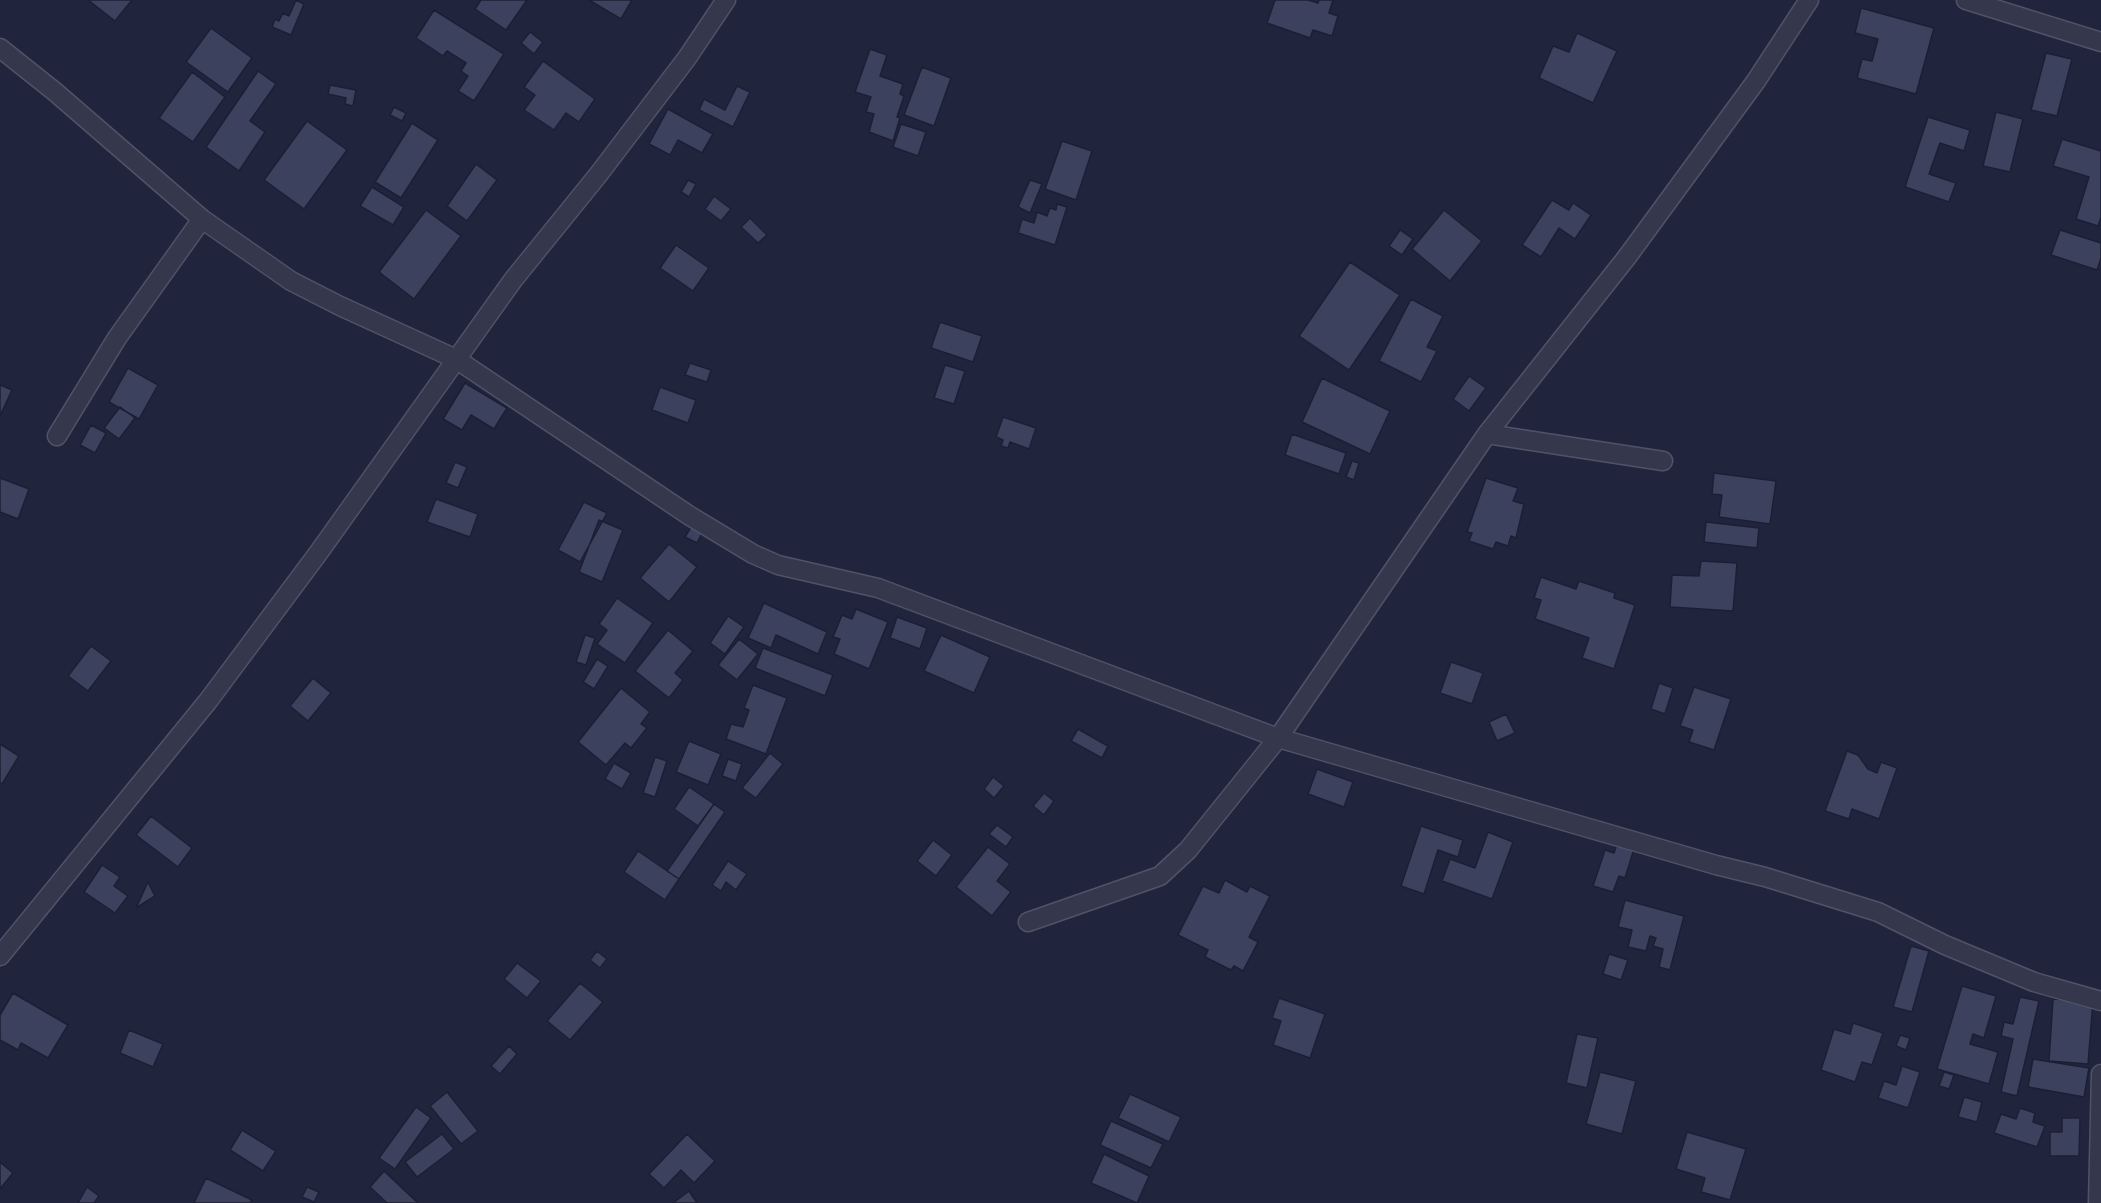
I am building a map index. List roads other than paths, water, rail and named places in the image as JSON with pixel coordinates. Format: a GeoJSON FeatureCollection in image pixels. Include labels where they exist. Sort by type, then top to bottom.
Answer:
{"type":"FeatureCollection","features":[{"type":"Feature","properties":{"kind":"street"},"geometry":{"type":"LineString","coordinates":[[0,956],[208,701],[319,552],[513,280],[598,175],[687,58],[726,0]]}},
{"type":"Feature","properties":{"kind":"street"},"geometry":{"type":"LineString","coordinates":[[1028,922],[1161,876],[1188,850],[1278,738],[1487,434],[1627,257],[1756,81],[1809,0]]}},
{"type":"Feature","properties":{"kind":"street"},"geometry":{"type":"LineString","coordinates":[[1966,0],[2101,42]]}},
{"type":"Feature","properties":{"kind":"street"},"geometry":{"type":"LineString","coordinates":[[0,49],[54,91],[202,219],[291,281],[456,359],[690,516],[753,554],[778,565],[878,588],[1278,738],[1822,893],[1878,912],[1945,945],[2034,982],[2101,1001]]}},
{"type":"Feature","properties":{"kind":"street"},"geometry":{"type":"LineString","coordinates":[[57,436],[117,338],[202,219]]}},
{"type":"Feature","properties":{"kind":"street"},"geometry":{"type":"LineString","coordinates":[[1487,434],[1663,461]]}},
{"type":"Feature","properties":{"kind":"street"},"geometry":{"type":"LineString","coordinates":[[2098,1203],[2101,1074]]}}]}
